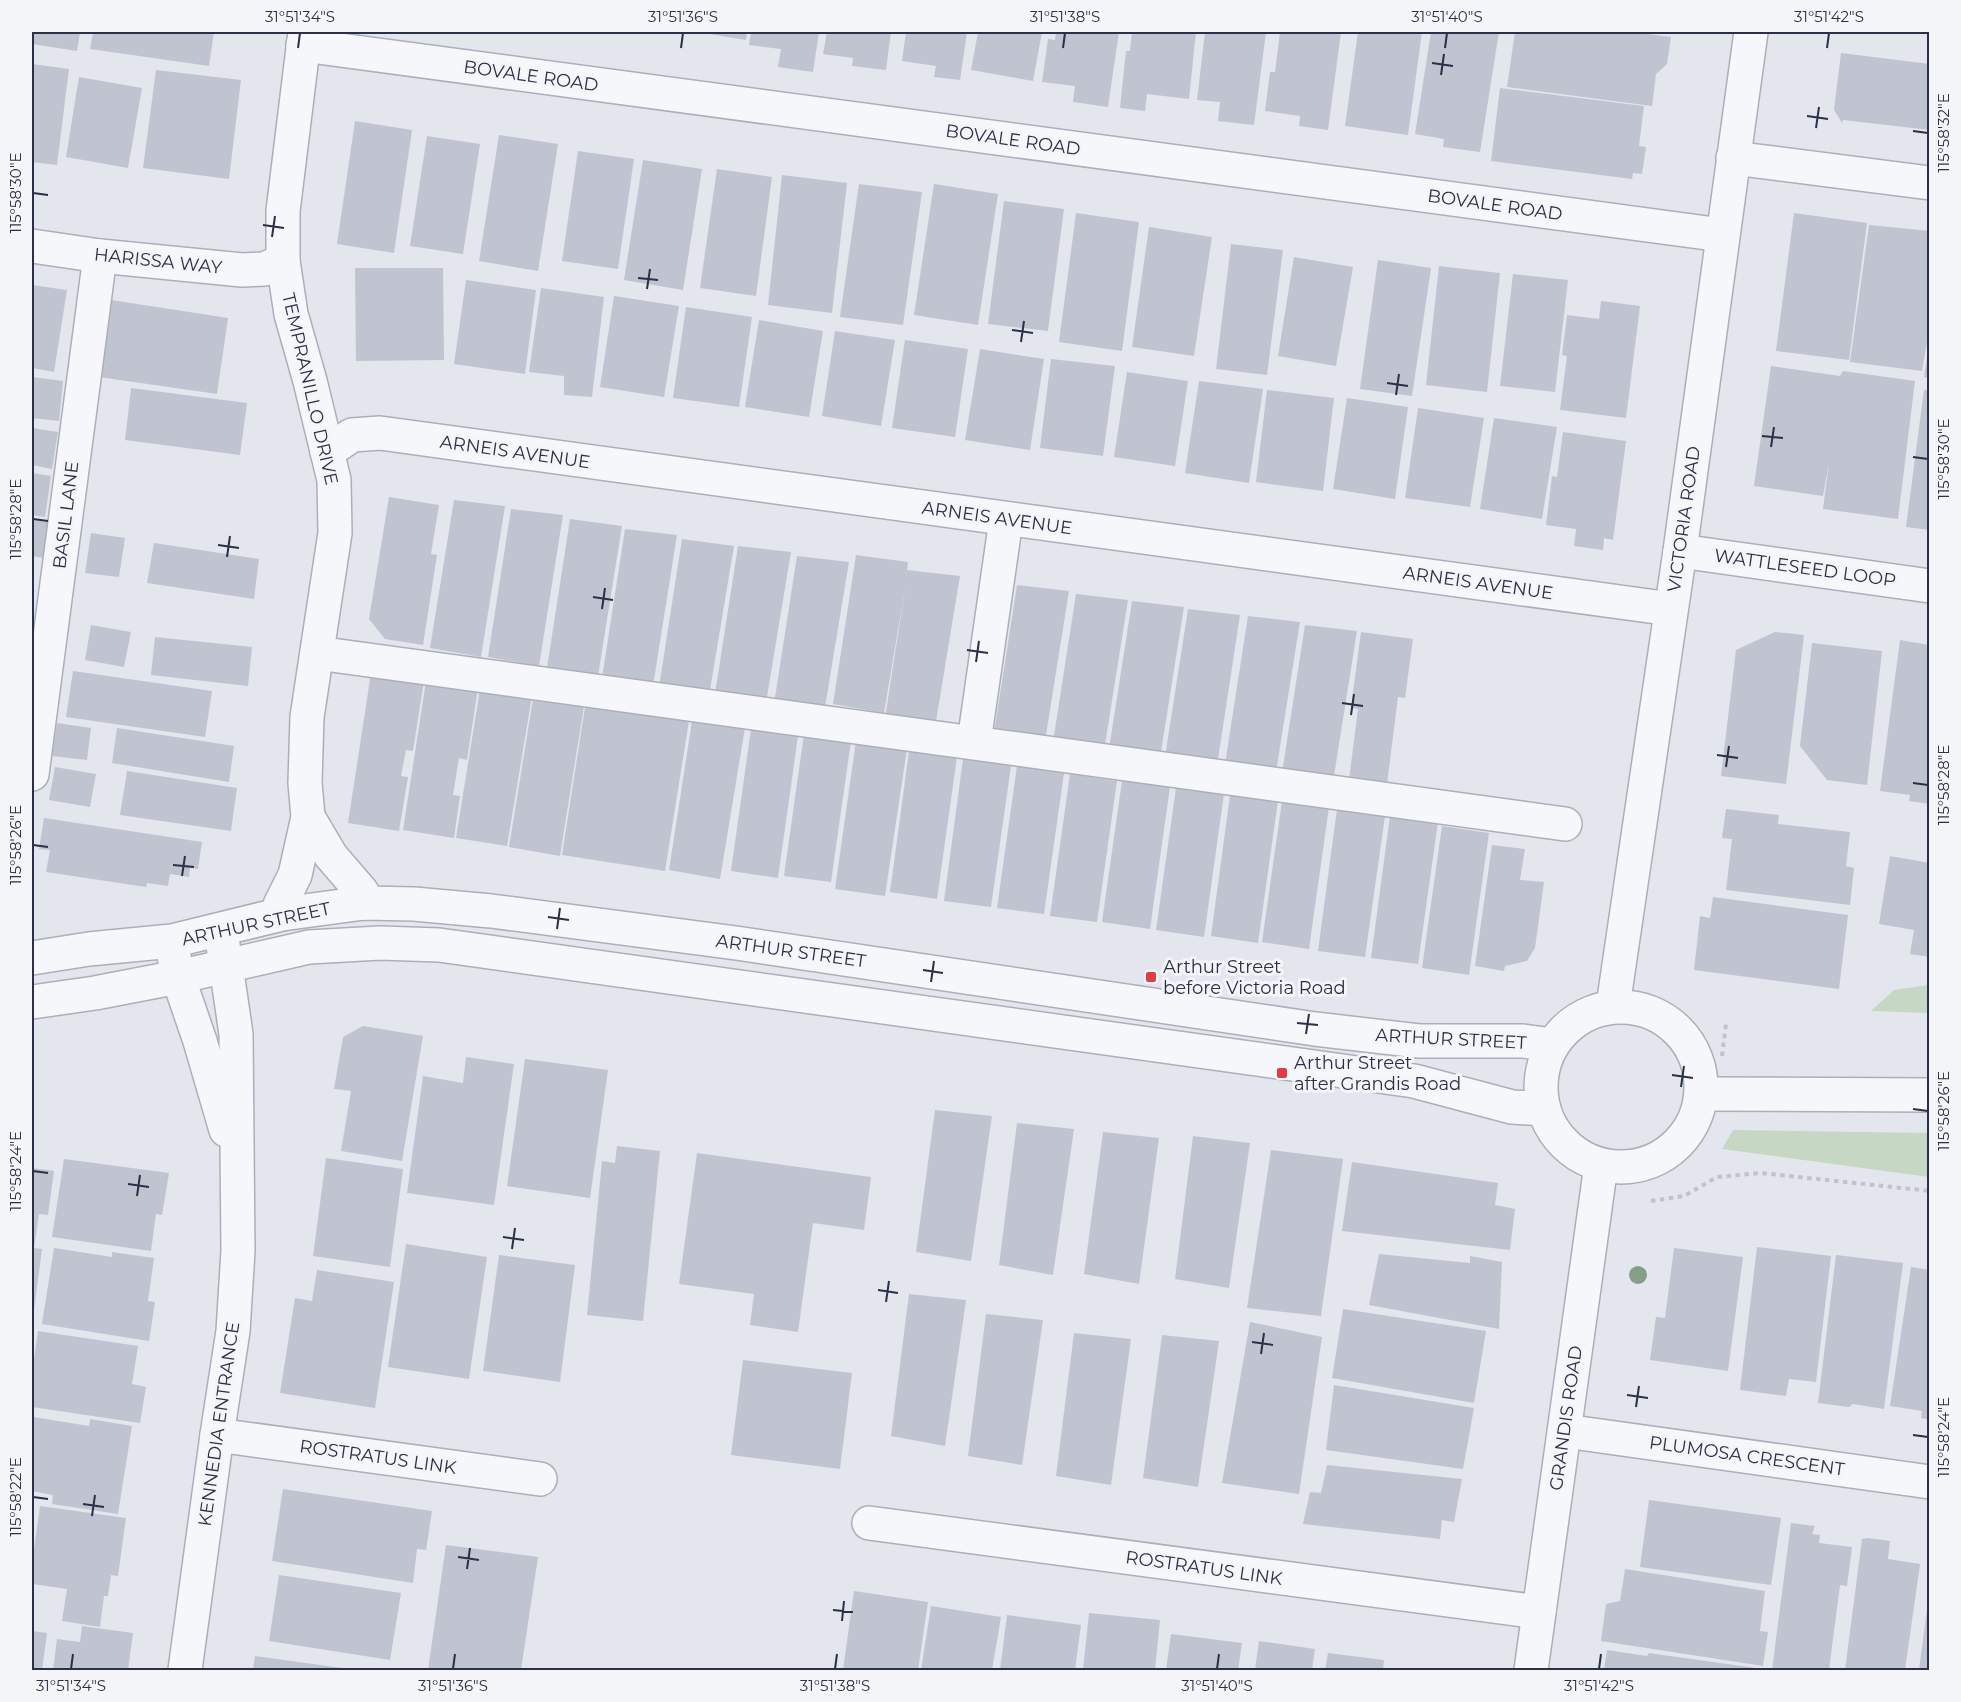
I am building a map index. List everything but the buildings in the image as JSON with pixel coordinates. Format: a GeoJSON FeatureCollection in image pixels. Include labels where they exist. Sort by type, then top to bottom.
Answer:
{"type":"FeatureCollection","features":[{"type":"Feature","properties":{"kind":"street","name":"VICTORIA ROAD"},"geometry":{"type":"LineString","coordinates":[[1613,1006],[1680,551],[1751,32]]}},
{"type":"Feature","properties":{"kind":"street","name":"BOVALE ROAD"},"geometry":{"type":"LineString","coordinates":[[304,38],[1722,235]]}},
{"type":"Feature","properties":{"kind":"street","name":"TEMPRANILLO DRIVE"},"geometry":{"type":"LineString","coordinates":[[282,915],[280,905],[295,874],[308,817],[305,783],[306,717],[335,533],[334,480],[291,314],[283,261],[283,211],[304,38]]}},
{"type":"Feature","properties":{"kind":"street"},"geometry":{"type":"LineString","coordinates":[[1733,158],[1929,183]]}},
{"type":"Feature","properties":{"kind":"street","name":"HARISSA WAY"},"geometry":{"type":"LineString","coordinates":[[32,246],[100,256],[242,270],[264,268],[283,261]]}},
{"type":"Feature","properties":{"kind":"street","name":"BASIL LANE"},"geometry":{"type":"LineString","coordinates":[[32,774],[100,256]]}},
{"type":"Feature","properties":{"kind":"street","name":"ARNEIS AVENUE"},"geometry":{"type":"LineString","coordinates":[[327,452],[352,435],[380,433],[1671,609]]}},
{"type":"Feature","properties":{"kind":"street"},"geometry":{"type":"LineString","coordinates":[[974,742],[1006,520]]}},
{"type":"Feature","properties":{"kind":"street","name":"WATTLESEED LOOP"},"geometry":{"type":"LineString","coordinates":[[1680,551],[1929,585]]}},
{"type":"Feature","properties":{"kind":"street"},"geometry":{"type":"LineString","coordinates":[[317,653],[1565,824]]}},
{"type":"Feature","properties":{"kind":"street","name":"TEMPRANILLO DRIVE"},"geometry":{"type":"LineString","coordinates":[[308,817],[331,856],[362,892],[364,903]]}},
{"type":"Feature","properties":{"kind":"street","name":"ARTHUR STREET"},"geometry":{"type":"LineString","coordinates":[[32,958],[89,949],[172,941],[282,915],[364,903],[414,904],[491,911],[736,943],[1315,1029],[1419,1041],[1522,1041],[1552,1045]]}},
{"type":"Feature","properties":{"kind":"street","name":"KENNEDIA ENTRANCE"},"geometry":{"type":"LineString","coordinates":[[185,1671],[233,1331],[238,1251],[236,1034],[220,931]]}},
{"type":"Feature","properties":{"kind":"street","name":"KENNEDIA ENTRANCE"},"geometry":{"type":"LineString","coordinates":[[172,941],[178,977],[200,1041],[239,1176]]}},
{"type":"Feature","properties":{"kind":"street","name":"ARTHUR STREET"},"geometry":{"type":"LineString","coordinates":[[32,1002],[178,977],[309,947],[380,944],[439,945],[1414,1081],[1512,1107],[1544,1109]]}},
{"type":"Feature","properties":{"kind":"street"},"geometry":{"type":"LineString","coordinates":[[1613,1006],[1632,1007],[1655,1014],[1676,1027],[1691,1047],[1699,1070],[1701,1094],[1694,1121],[1678,1144],[1655,1160],[1629,1167],[1601,1165],[1582,1157],[1565,1145],[1552,1128],[1544,1109],[1541,1087],[1543,1065],[1552,1045],[1567,1027],[1586,1014],[1613,1006]]}},
{"type":"Feature","properties":{"kind":"street"},"geometry":{"type":"LineString","coordinates":[[1701,1094],[1929,1095]]}},
{"type":"Feature","properties":{"kind":"street","name":"GRANDIS ROAD"},"geometry":{"type":"LineString","coordinates":[[1531,1671],[1601,1165]]}},
{"type":"Feature","properties":{"kind":"street","name":"PLUMOSA CRESCENT"},"geometry":{"type":"LineString","coordinates":[[1565,1431],[1929,1482]]}},
{"type":"Feature","properties":{"kind":"street","name":"ROSTRATUS LINK"},"geometry":{"type":"LineString","coordinates":[[217,1435],[540,1479]]}},
{"type":"Feature","properties":{"kind":"street","name":"ROSTRATUS LINK"},"geometry":{"type":"LineString","coordinates":[[869,1523],[1539,1612]]}},
{"type":"Feature","properties":{"kind":"path"},"geometry":{"type":"LineString","coordinates":[[1651,1201],[1684,1196],[1717,1177],[1761,1173],[1929,1191]]}},
{"type":"Feature","properties":{"kind":"green space"},"geometry":{"type":"Polygon","coordinates":[[[1929,985],[1929,1013],[1871,1011],[1894,990],[1929,985]]]}},
{"type":"Feature","properties":{"kind":"green space"},"geometry":{"type":"Polygon","coordinates":[[[1733,1130],[1929,1133],[1929,1177],[1722,1149],[1733,1130]]]}},
{"type":"Feature","properties":{"kind":"place","name":"Arthur Street before Victoria Road"},"geometry":{"type":"Point","coordinates":[1151,977]}},
{"type":"Feature","properties":{"kind":"place","name":"Arthur Street after Grandis Road"},"geometry":{"type":"Point","coordinates":[1282,1073]}}]}
